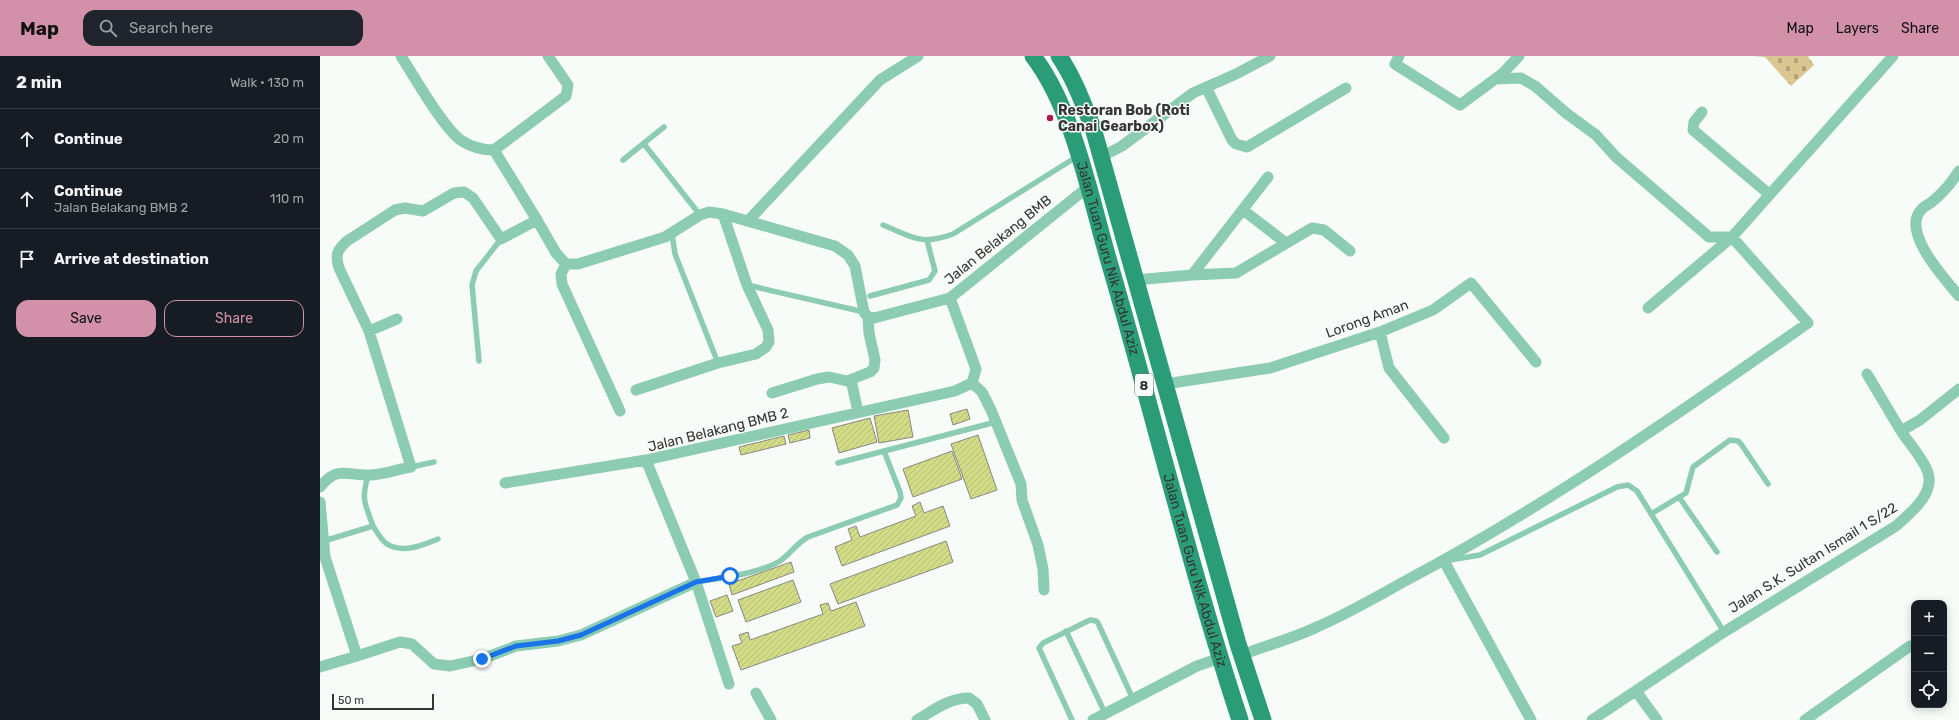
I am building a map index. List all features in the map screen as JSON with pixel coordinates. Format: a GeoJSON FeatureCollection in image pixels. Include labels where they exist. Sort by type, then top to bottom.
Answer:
{"type":"FeatureCollection","features":[{"type":"Feature","properties":{"kind":"main road","name":"Jalan Tuan Guru Nik Abdul Aziz"},"geometry":{"type":"LineString","coordinates":[[1033,56],[1044,70],[1062,107],[1088,187],[1132,340],[1175,501],[1220,658],[1240,720]]}},
{"type":"Feature","properties":{"kind":"main road","name":"Jalan Tuan Guru Nik Abdul Aziz"},"geometry":{"type":"LineString","coordinates":[[1059,56],[1081,97],[1093,128],[1195,493],[1242,655],[1263,720]]}},
{"type":"Feature","properties":{"kind":"main road"},"geometry":{"type":"LineString","coordinates":[[1175,501],[1178,494],[1185,489],[1195,493]]}},
{"type":"Feature","properties":{"kind":"street"},"geometry":{"type":"LineString","coordinates":[[401,56],[446,123],[461,140],[478,150],[494,150],[566,96],[568,85],[548,56]]}},
{"type":"Feature","properties":{"kind":"street"},"geometry":{"type":"LineString","coordinates":[[748,221],[880,80],[918,56]]}},
{"type":"Feature","properties":{"kind":"street"},"geometry":{"type":"LineString","coordinates":[[1101,157],[1122,146],[1193,94],[1270,56]]}},
{"type":"Feature","properties":{"kind":"street"},"geometry":{"type":"LineString","coordinates":[[1399,56],[1395,64],[1460,105],[1495,80],[1519,56]]}},
{"type":"Feature","properties":{"kind":"street"},"geometry":{"type":"LineString","coordinates":[[1648,308],[1732,237],[1893,56]]}},
{"type":"Feature","properties":{"kind":"street"},"geometry":{"type":"LineString","coordinates":[[1242,655],[1318,627],[1444,561],[1544,502],[1606,462],[1664,424],[1808,323],[1732,237],[1709,237],[1616,157],[1596,135],[1566,113],[1536,86],[1521,78],[1495,80]]}},
{"type":"Feature","properties":{"kind":"street"},"geometry":{"type":"LineString","coordinates":[[1206,87],[1232,140],[1236,144],[1247,148],[1346,88]]}},
{"type":"Feature","properties":{"kind":"street"},"geometry":{"type":"LineString","coordinates":[[1702,112],[1694,122],[1693,130],[1769,194]]}},
{"type":"Feature","properties":{"kind":"street"},"geometry":{"type":"LineString","coordinates":[[494,150],[556,253],[566,264],[578,264],[672,234],[700,215],[709,212],[723,214],[835,246],[848,255],[855,266],[875,364],[870,372],[851,380],[847,381],[825,377],[772,393]]}},
{"type":"Feature","properties":{"kind":"street"},"geometry":{"type":"LineString","coordinates":[[1959,171],[1935,200],[1922,208],[1916,224],[1918,236],[1932,261],[1959,296]]}},
{"type":"Feature","properties":{"kind":"street"},"geometry":{"type":"LineString","coordinates":[[1192,275],[1268,177]]}},
{"type":"Feature","properties":{"kind":"street","name":"Jalan Belakang BMB"},"geometry":{"type":"LineString","coordinates":[[866,314],[874,318],[950,298],[1088,187]]}},
{"type":"Feature","properties":{"kind":"street"},"geometry":{"type":"LineString","coordinates":[[320,487],[333,474],[343,472],[368,476],[411,467],[369,331],[339,268],[336,257],[339,248],[347,240],[395,210],[405,208],[422,211],[459,192],[464,192],[473,198],[501,239],[537,220]]}},
{"type":"Feature","properties":{"kind":"street"},"geometry":{"type":"LineString","coordinates":[[1243,210],[1286,243]]}},
{"type":"Feature","properties":{"kind":"street"},"geometry":{"type":"LineString","coordinates":[[636,390],[718,363],[756,354],[766,347],[769,342],[768,330],[747,285],[723,214]]}},
{"type":"Feature","properties":{"kind":"street"},"geometry":{"type":"LineString","coordinates":[[1135,280],[1236,273],[1308,230],[1316,227],[1324,230],[1350,251]]}},
{"type":"Feature","properties":{"kind":"street"},"geometry":{"type":"LineString","coordinates":[[566,264],[561,274],[562,284],[620,411]]}},
{"type":"Feature","properties":{"kind":"street","name":"Lorong Aman"},"geometry":{"type":"LineString","coordinates":[[1165,384],[1270,368],[1380,332],[1433,310],[1471,283],[1536,362]]}},
{"type":"Feature","properties":{"kind":"street"},"geometry":{"type":"LineString","coordinates":[[950,298],[976,369],[972,383],[982,392],[1021,484],[1022,500],[1038,545],[1043,569],[1044,590]]}},
{"type":"Feature","properties":{"kind":"street"},"geometry":{"type":"LineString","coordinates":[[369,331],[397,319]]}},
{"type":"Feature","properties":{"kind":"street"},"geometry":{"type":"LineString","coordinates":[[1380,332],[1389,368],[1444,438]]}},
{"type":"Feature","properties":{"kind":"street","name":"Jalan S.K. Sultan Ismail 1 S/22"},"geometry":{"type":"LineString","coordinates":[[1592,720],[1724,632],[1896,526],[1913,511],[1924,497],[1928,485],[1927,471],[1867,374]]}},
{"type":"Feature","properties":{"kind":"street"},"geometry":{"type":"LineString","coordinates":[[851,380],[858,412]]}},
{"type":"Feature","properties":{"kind":"street","name":"Jalan Belakang BMB 2"},"geometry":{"type":"LineString","coordinates":[[729,684],[696,582],[646,460],[955,391],[972,383]]}},
{"type":"Feature","properties":{"kind":"street"},"geometry":{"type":"LineString","coordinates":[[1901,431],[1920,420],[1959,389]]}},
{"type":"Feature","properties":{"kind":"street"},"geometry":{"type":"LineString","coordinates":[[505,483],[646,460]]}},
{"type":"Feature","properties":{"kind":"street"},"geometry":{"type":"LineString","coordinates":[[320,502],[325,557],[357,656]]}},
{"type":"Feature","properties":{"kind":"street"},"geometry":{"type":"LineString","coordinates":[[1444,561],[1531,720]]}},
{"type":"Feature","properties":{"kind":"street"},"geometry":{"type":"LineString","coordinates":[[320,667],[400,642],[412,644],[434,664],[440,666],[468,663],[516,646],[558,641],[581,635],[696,582]]}},
{"type":"Feature","properties":{"kind":"street"},"geometry":{"type":"LineString","coordinates":[[1805,720],[1910,646]]}},
{"type":"Feature","properties":{"kind":"street"},"geometry":{"type":"LineString","coordinates":[[1093,720],[1197,666],[1220,658]]}},
{"type":"Feature","properties":{"kind":"street"},"geometry":{"type":"LineString","coordinates":[[1636,691],[1657,720]]}},
{"type":"Feature","properties":{"kind":"street"},"geometry":{"type":"LineString","coordinates":[[756,693],[771,720]]}},
{"type":"Feature","properties":{"kind":"street"},"geometry":{"type":"LineString","coordinates":[[917,720],[944,703],[958,698],[969,698],[977,704],[985,720]]}},
{"type":"Feature","properties":{"kind":"lane"},"geometry":{"type":"LineString","coordinates":[[623,160],[664,127]]}},
{"type":"Feature","properties":{"kind":"lane"},"geometry":{"type":"LineString","coordinates":[[644,144],[700,215]]}},
{"type":"Feature","properties":{"kind":"lane"},"geometry":{"type":"LineString","coordinates":[[884,225],[919,240],[936,240],[953,234],[1078,156]]}},
{"type":"Feature","properties":{"kind":"lane"},"geometry":{"type":"LineString","coordinates":[[672,234],[675,254],[718,363]]}},
{"type":"Feature","properties":{"kind":"lane"},"geometry":{"type":"LineString","coordinates":[[480,362],[472,285],[476,271],[501,239]]}},
{"type":"Feature","properties":{"kind":"lane"},"geometry":{"type":"LineString","coordinates":[[870,296],[930,280],[935,271],[927,240]]}},
{"type":"Feature","properties":{"kind":"lane"},"geometry":{"type":"LineString","coordinates":[[747,285],[866,314]]}},
{"type":"Feature","properties":{"kind":"lane"},"geometry":{"type":"LineString","coordinates":[[838,463],[996,422]]}},
{"type":"Feature","properties":{"kind":"lane"},"geometry":{"type":"LineString","coordinates":[[1651,514],[1679,498],[1688,490],[1693,467],[1730,440],[1738,441],[1741,444],[1768,484]]}},
{"type":"Feature","properties":{"kind":"lane"},"geometry":{"type":"LineString","coordinates":[[696,582],[730,576],[765,567],[779,561],[808,537],[897,505],[901,498],[900,492],[884,451]]}},
{"type":"Feature","properties":{"kind":"lane"},"geometry":{"type":"LineString","coordinates":[[411,467],[434,462]]}},
{"type":"Feature","properties":{"kind":"lane"},"geometry":{"type":"LineString","coordinates":[[368,476],[363,490],[364,501],[373,526],[385,543],[392,546],[405,548],[419,547],[438,539]]}},
{"type":"Feature","properties":{"kind":"lane"},"geometry":{"type":"LineString","coordinates":[[1444,561],[1480,555],[1622,485],[1633,487],[1724,632]]}},
{"type":"Feature","properties":{"kind":"lane"},"geometry":{"type":"LineString","coordinates":[[1679,498],[1717,552]]}},
{"type":"Feature","properties":{"kind":"lane"},"geometry":{"type":"LineString","coordinates":[[324,541],[373,526]]}},
{"type":"Feature","properties":{"kind":"lane"},"geometry":{"type":"LineString","coordinates":[[1072,720],[1039,648],[1043,642],[1090,620],[1096,621],[1133,699]]}},
{"type":"Feature","properties":{"kind":"lane"},"geometry":{"type":"LineString","coordinates":[[1066,631],[1105,713]]}},
{"type":"Feature","properties":{"kind":"green space"},"geometry":{"type":"Polygon","coordinates":[[[1753,56],[1809,56],[1808,57],[1814,65],[1791,86],[1765,57],[1753,56]]]}},
{"type":"Feature","properties":{"kind":"building"},"geometry":{"type":"Polygon","coordinates":[[[967,409],[970,419],[953,425],[950,414],[967,409]]]}},
{"type":"Feature","properties":{"kind":"building"},"geometry":{"type":"Polygon","coordinates":[[[908,410],[913,437],[879,443],[874,416],[908,410]]]}},
{"type":"Feature","properties":{"kind":"building"},"geometry":{"type":"Polygon","coordinates":[[[870,418],[877,442],[839,453],[832,428],[870,418]]]}},
{"type":"Feature","properties":{"kind":"building"},"geometry":{"type":"Polygon","coordinates":[[[809,430],[810,438],[790,443],[788,435],[809,430]]]}},
{"type":"Feature","properties":{"kind":"building"},"geometry":{"type":"Polygon","coordinates":[[[978,435],[997,490],[971,499],[951,444],[978,435]]]}},
{"type":"Feature","properties":{"kind":"building"},"geometry":{"type":"Polygon","coordinates":[[[784,436],[786,444],[741,455],[739,447],[784,436]]]}},
{"type":"Feature","properties":{"kind":"building"},"geometry":{"type":"Polygon","coordinates":[[[952,451],[962,479],[913,497],[903,469],[952,451]]]}},
{"type":"Feature","properties":{"kind":"building"},"geometry":{"type":"Polygon","coordinates":[[[920,502],[924,513],[943,506],[950,526],[842,566],[835,547],[852,540],[848,529],[856,526],[860,537],[916,516],[912,506],[920,502]]]}},
{"type":"Feature","properties":{"kind":"building"},"geometry":{"type":"Polygon","coordinates":[[[946,541],[953,562],[838,604],[830,584],[946,541]]]}},
{"type":"Feature","properties":{"kind":"building"},"geometry":{"type":"Polygon","coordinates":[[[791,562],[794,572],[732,595],[729,584],[791,562]]]}},
{"type":"Feature","properties":{"kind":"building"},"geometry":{"type":"Polygon","coordinates":[[[793,580],[801,602],[746,622],[738,600],[793,580]]]}},
{"type":"Feature","properties":{"kind":"building"},"geometry":{"type":"Polygon","coordinates":[[[727,595],[733,611],[716,617],[710,601],[727,595]]]}},
{"type":"Feature","properties":{"kind":"building"},"geometry":{"type":"Polygon","coordinates":[[[856,602],[865,626],[741,670],[732,646],[742,643],[739,635],[748,632],[750,640],[823,614],[820,605],[828,603],[831,611],[856,602]]]}},
{"type":"Feature","properties":{"kind":"place","name":"Restoran Bob (Roti Canai Gearbox)"},"geometry":{"type":"Point","coordinates":[1050,118]}},
{"type":"Feature","properties":{"kind":"route"},"geometry":{"type":"LineString","coordinates":[[482,659],[526,643],[558,641],[581,635],[696,582],[730,576]]}}]}
